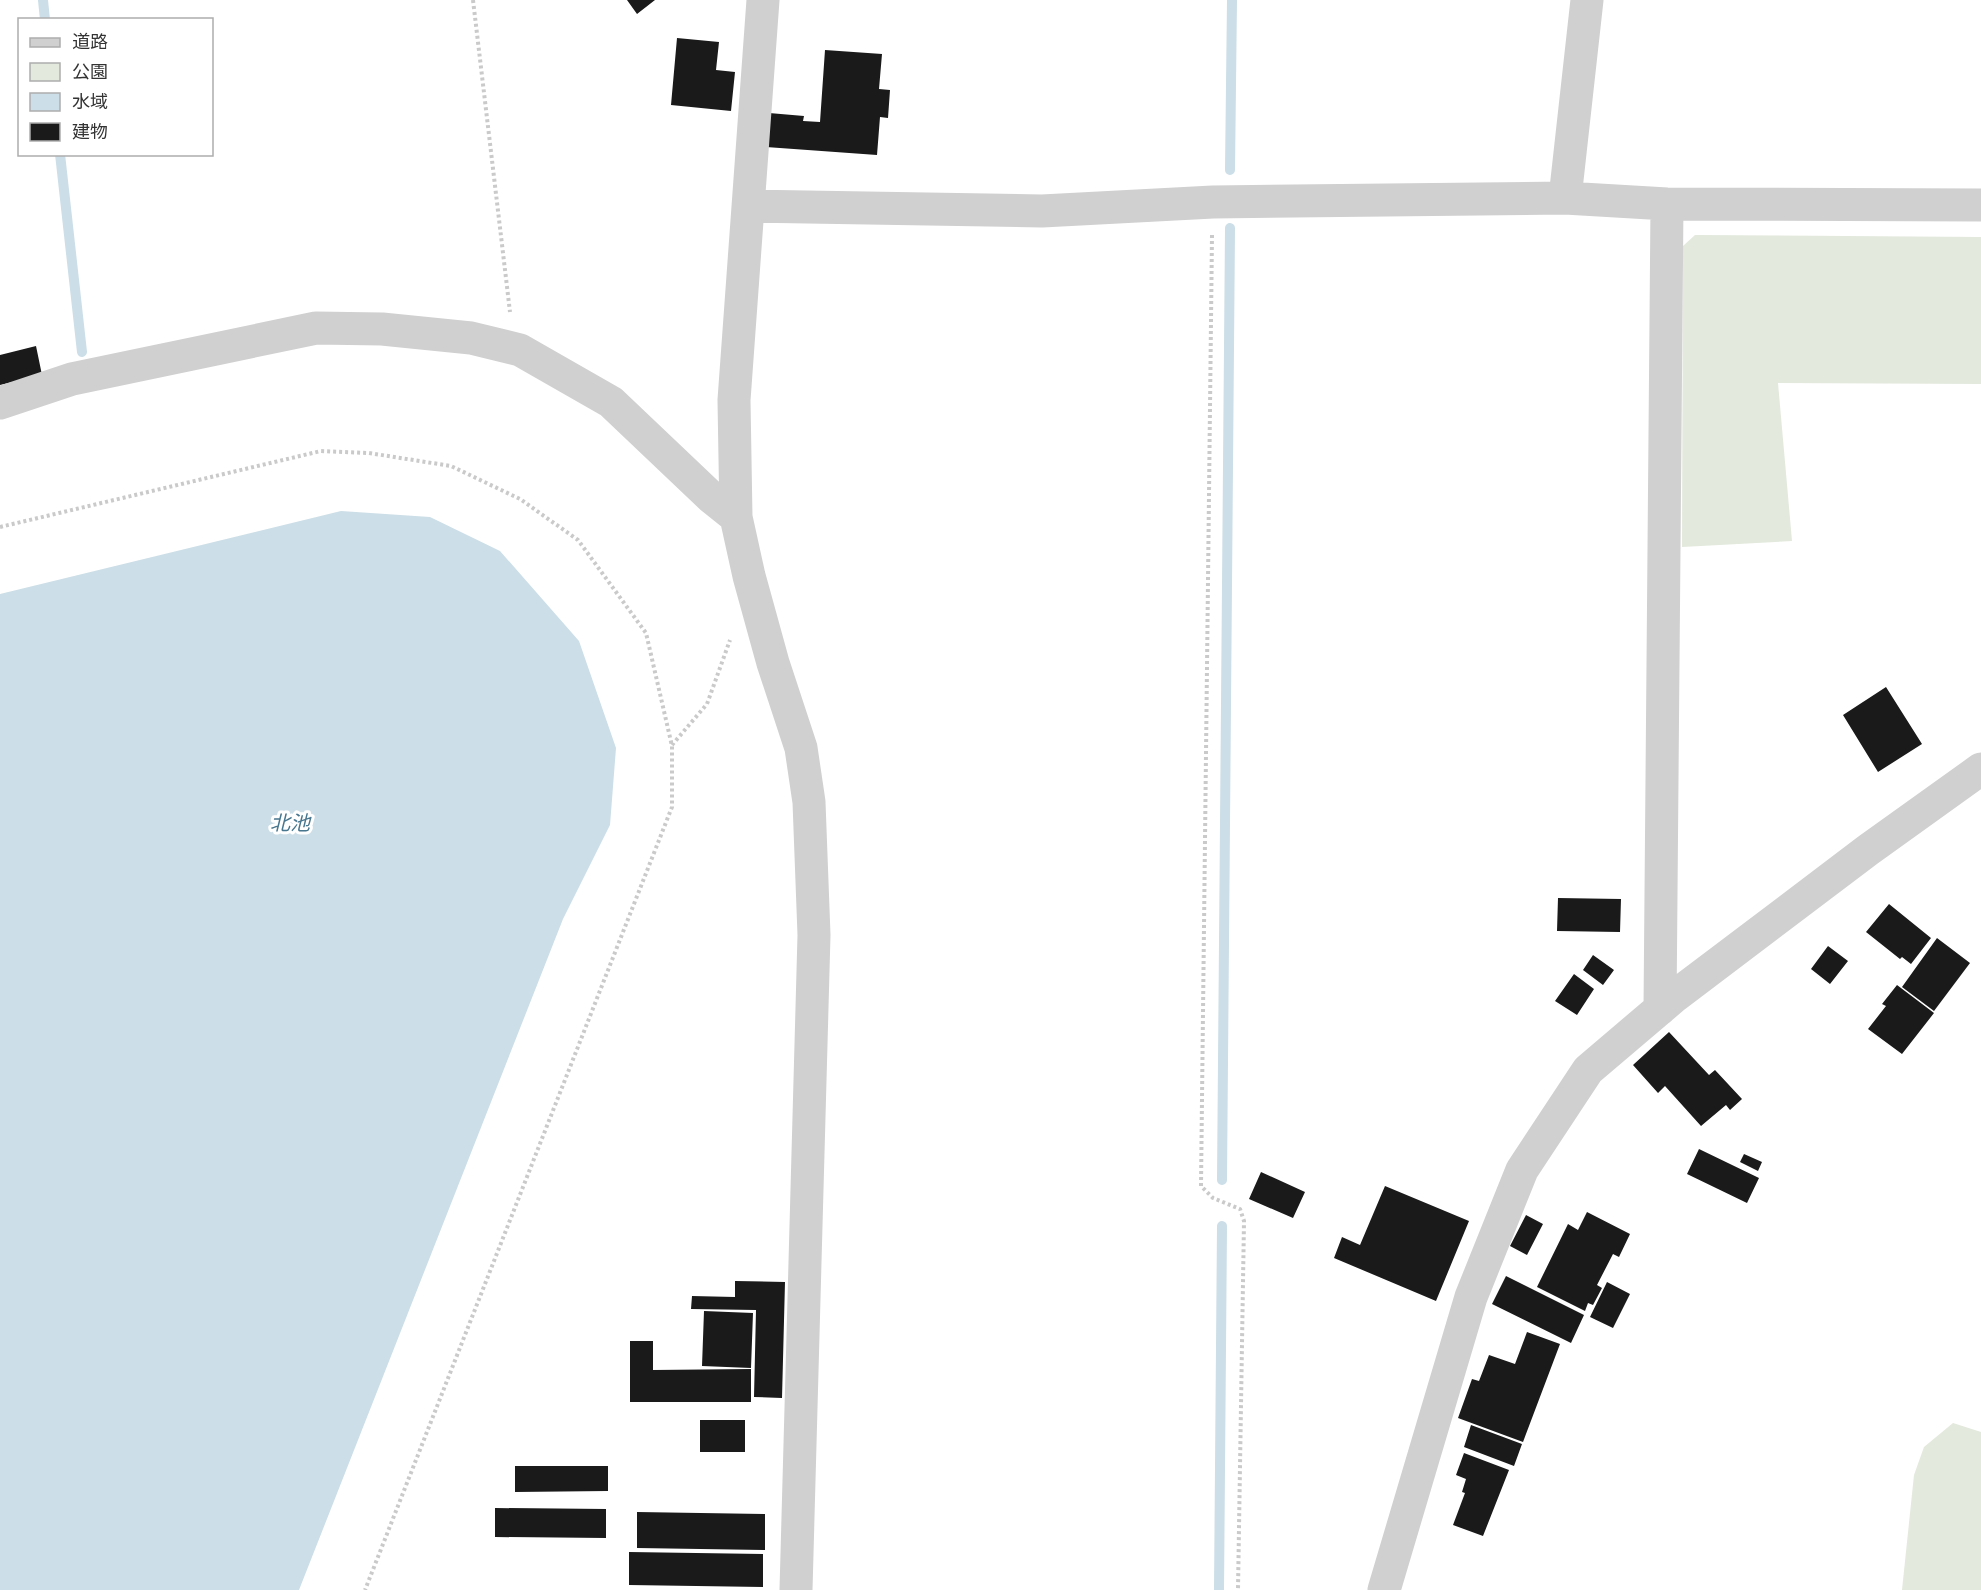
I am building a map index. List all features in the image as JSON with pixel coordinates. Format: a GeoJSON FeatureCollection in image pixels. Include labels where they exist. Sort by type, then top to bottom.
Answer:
{"type":"FeatureCollection","features":[{"type":"Feature","properties":{"kind":"street"},"geometry":{"type":"LineString","coordinates":[[763,0],[734,400],[736,517],[767,641],[801,748],[809,802],[814,935],[796,1590]]}},
{"type":"Feature","properties":{"kind":"street"},"geometry":{"type":"LineString","coordinates":[[1565,198],[1587,0]]}},
{"type":"Feature","properties":{"kind":"street"},"geometry":{"type":"LineString","coordinates":[[749,206],[1042,211],[1213,202],[1565,198],[1667,204],[1981,205]]}},
{"type":"Feature","properties":{"kind":"street"},"geometry":{"type":"LineString","coordinates":[[1660,1009],[1667,204]]}},
{"type":"Feature","properties":{"kind":"street"},"geometry":{"type":"LineString","coordinates":[[0,403],[72,379],[316,328],[393,330],[471,338],[514,348],[611,402],[711,497],[736,517]]}},
{"type":"Feature","properties":{"kind":"street"},"geometry":{"type":"LineString","coordinates":[[1384,1590],[1471,1297],[1522,1170],[1588,1070],[1660,1009],[1868,849],[1981,769]]}},
{"type":"Feature","properties":{"kind":"path"},"geometry":{"type":"LineString","coordinates":[[473,0],[514,348]]}},
{"type":"Feature","properties":{"kind":"path"},"geometry":{"type":"LineString","coordinates":[[1213,202],[1201,1186],[1213,1198],[1240,1209],[1244,1221],[1238,1590]]}},
{"type":"Feature","properties":{"kind":"path"},"geometry":{"type":"LineString","coordinates":[[0,527],[321,451],[369,453],[451,466],[520,499],[578,540],[646,633],[672,746],[672,807],[365,1590]]}},
{"type":"Feature","properties":{"kind":"path"},"geometry":{"type":"LineString","coordinates":[[672,746],[707,704],[731,638]]}},
{"type":"Feature","properties":{"kind":"green space"},"geometry":{"type":"Polygon","coordinates":[[[1695,235],[1981,237],[1981,384],[1778,383],[1792,541],[1682,547],[1683,246],[1695,235]]]}},
{"type":"Feature","properties":{"kind":"green space"},"geometry":{"type":"Polygon","coordinates":[[[1953,1423],[1981,1432],[1981,1590],[1902,1590],[1914,1475],[1924,1447],[1953,1423]]]}},
{"type":"Feature","properties":{"kind":"water","name":"北池"},"geometry":{"type":"Polygon","coordinates":[[[341,511],[430,517],[500,551],[579,641],[616,748],[610,825],[563,919],[299,1590],[0,1590],[0,594],[341,511]]]}},
{"type":"Feature","properties":{"kind":"building"},"geometry":{"type":"Polygon","coordinates":[[[627,0],[655,0],[637,14],[627,0]]]}},
{"type":"Feature","properties":{"kind":"building"},"geometry":{"type":"Polygon","coordinates":[[[677,38],[719,42],[716,70],[735,72],[731,111],[671,105],[677,38]]]}},
{"type":"Feature","properties":{"kind":"building"},"geometry":{"type":"Polygon","coordinates":[[[825,50],[882,54],[879,89],[890,90],[888,118],[880,117],[877,155],[766,147],[769,113],[804,116],[803,121],[820,122],[825,50]]]}},
{"type":"Feature","properties":{"kind":"building"},"geometry":{"type":"Polygon","coordinates":[[[36,346],[42,375],[0,385],[0,355],[36,346]]]}},
{"type":"Feature","properties":{"kind":"building"},"geometry":{"type":"Polygon","coordinates":[[[1886,687],[1922,744],[1878,772],[1843,715],[1886,687]]]}},
{"type":"Feature","properties":{"kind":"building"},"geometry":{"type":"Polygon","coordinates":[[[1558,898],[1621,899],[1620,932],[1557,931],[1558,898]]]}},
{"type":"Feature","properties":{"kind":"building"},"geometry":{"type":"Polygon","coordinates":[[[1889,904],[1931,938],[1911,964],[1902,957],[1900,959],[1866,932],[1889,904]]]}},
{"type":"Feature","properties":{"kind":"building"},"geometry":{"type":"Polygon","coordinates":[[[1937,938],[1970,963],[1934,1011],[1902,987],[1937,938]]]}},
{"type":"Feature","properties":{"kind":"building"},"geometry":{"type":"Polygon","coordinates":[[[1828,946],[1848,961],[1830,984],[1811,969],[1828,946]]]}},
{"type":"Feature","properties":{"kind":"building"},"geometry":{"type":"Polygon","coordinates":[[[1593,955],[1614,970],[1603,985],[1583,970],[1593,955]]]}},
{"type":"Feature","properties":{"kind":"building"},"geometry":{"type":"Polygon","coordinates":[[[1574,974],[1594,989],[1577,1015],[1555,1001],[1574,974]]]}},
{"type":"Feature","properties":{"kind":"building"},"geometry":{"type":"Polygon","coordinates":[[[1897,985],[1934,1013],[1902,1054],[1868,1029],[1886,1006],[1882,1004],[1897,985]]]}},
{"type":"Feature","properties":{"kind":"building"},"geometry":{"type":"Polygon","coordinates":[[[1669,1032],[1709,1075],[1715,1070],[1742,1099],[1730,1110],[1726,1105],[1701,1126],[1665,1086],[1658,1093],[1633,1065],[1669,1032]]]}},
{"type":"Feature","properties":{"kind":"building"},"geometry":{"type":"Polygon","coordinates":[[[1699,1149],[1759,1178],[1747,1203],[1687,1174],[1699,1149]]]}},
{"type":"Feature","properties":{"kind":"building"},"geometry":{"type":"Polygon","coordinates":[[[1744,1154],[1762,1162],[1758,1171],[1740,1162],[1744,1154]]]}},
{"type":"Feature","properties":{"kind":"building"},"geometry":{"type":"Polygon","coordinates":[[[1261,1172],[1305,1192],[1293,1218],[1249,1199],[1261,1172]]]}},
{"type":"Feature","properties":{"kind":"building"},"geometry":{"type":"Polygon","coordinates":[[[1385,1186],[1469,1221],[1436,1301],[1334,1258],[1342,1237],[1360,1245],[1385,1186]]]}},
{"type":"Feature","properties":{"kind":"building"},"geometry":{"type":"Polygon","coordinates":[[[1587,1212],[1630,1234],[1619,1257],[1613,1254],[1597,1285],[1602,1288],[1593,1305],[1588,1303],[1585,1311],[1537,1287],[1568,1224],[1578,1230],[1587,1212]]]}},
{"type":"Feature","properties":{"kind":"building"},"geometry":{"type":"Polygon","coordinates":[[[1526,1215],[1543,1224],[1527,1255],[1510,1246],[1526,1215]]]}},
{"type":"Feature","properties":{"kind":"building"},"geometry":{"type":"Polygon","coordinates":[[[1506,1276],[1584,1315],[1571,1343],[1492,1304],[1506,1276]]]}},
{"type":"Feature","properties":{"kind":"building"},"geometry":{"type":"Polygon","coordinates":[[[735,1281],[785,1282],[782,1398],[754,1397],[756,1310],[691,1309],[692,1296],[735,1297],[735,1281]]]}},
{"type":"Feature","properties":{"kind":"building"},"geometry":{"type":"Polygon","coordinates":[[[1607,1282],[1630,1294],[1613,1328],[1590,1317],[1607,1282]]]}},
{"type":"Feature","properties":{"kind":"building"},"geometry":{"type":"Polygon","coordinates":[[[704,1311],[753,1313],[751,1368],[702,1366],[704,1311]]]}},
{"type":"Feature","properties":{"kind":"building"},"geometry":{"type":"Polygon","coordinates":[[[1527,1332],[1560,1344],[1523,1442],[1458,1418],[1472,1379],[1479,1381],[1489,1355],[1515,1364],[1527,1332]]]}},
{"type":"Feature","properties":{"kind":"building"},"geometry":{"type":"Polygon","coordinates":[[[630,1341],[653,1341],[653,1370],[751,1369],[751,1402],[630,1402],[630,1341]]]}},
{"type":"Feature","properties":{"kind":"building"},"geometry":{"type":"Polygon","coordinates":[[[700,1420],[745,1420],[745,1452],[700,1452],[700,1420]]]}},
{"type":"Feature","properties":{"kind":"building"},"geometry":{"type":"Polygon","coordinates":[[[1471,1425],[1522,1444],[1514,1466],[1464,1447],[1471,1425]]]}},
{"type":"Feature","properties":{"kind":"building"},"geometry":{"type":"Polygon","coordinates":[[[1464,1453],[1509,1470],[1483,1536],[1453,1525],[1465,1493],[1462,1492],[1466,1479],[1456,1475],[1464,1453]]]}},
{"type":"Feature","properties":{"kind":"building"},"geometry":{"type":"Polygon","coordinates":[[[515,1466],[608,1466],[608,1491],[515,1492],[515,1466]]]}},
{"type":"Feature","properties":{"kind":"building"},"geometry":{"type":"Polygon","coordinates":[[[495,1508],[606,1509],[606,1538],[495,1537],[495,1508]]]}},
{"type":"Feature","properties":{"kind":"building"},"geometry":{"type":"Polygon","coordinates":[[[637,1512],[765,1514],[765,1550],[637,1548],[637,1512]]]}},
{"type":"Feature","properties":{"kind":"building"},"geometry":{"type":"Polygon","coordinates":[[[629,1552],[763,1554],[763,1587],[629,1585],[629,1552]]]}},
{"type":"Feature","properties":{"kind":"waterway"},"geometry":{"type":"LineString","coordinates":[[43,0],[45,18]]}},
{"type":"Feature","properties":{"kind":"waterway"},"geometry":{"type":"LineString","coordinates":[[1230,170],[1232,0]]}},
{"type":"Feature","properties":{"kind":"waterway"},"geometry":{"type":"LineString","coordinates":[[60,156],[82,352]]}},
{"type":"Feature","properties":{"kind":"waterway"},"geometry":{"type":"LineString","coordinates":[[1222,1180],[1230,228]]}},
{"type":"Feature","properties":{"kind":"waterway"},"geometry":{"type":"LineString","coordinates":[[1219,1590],[1222,1226]]}}]}
